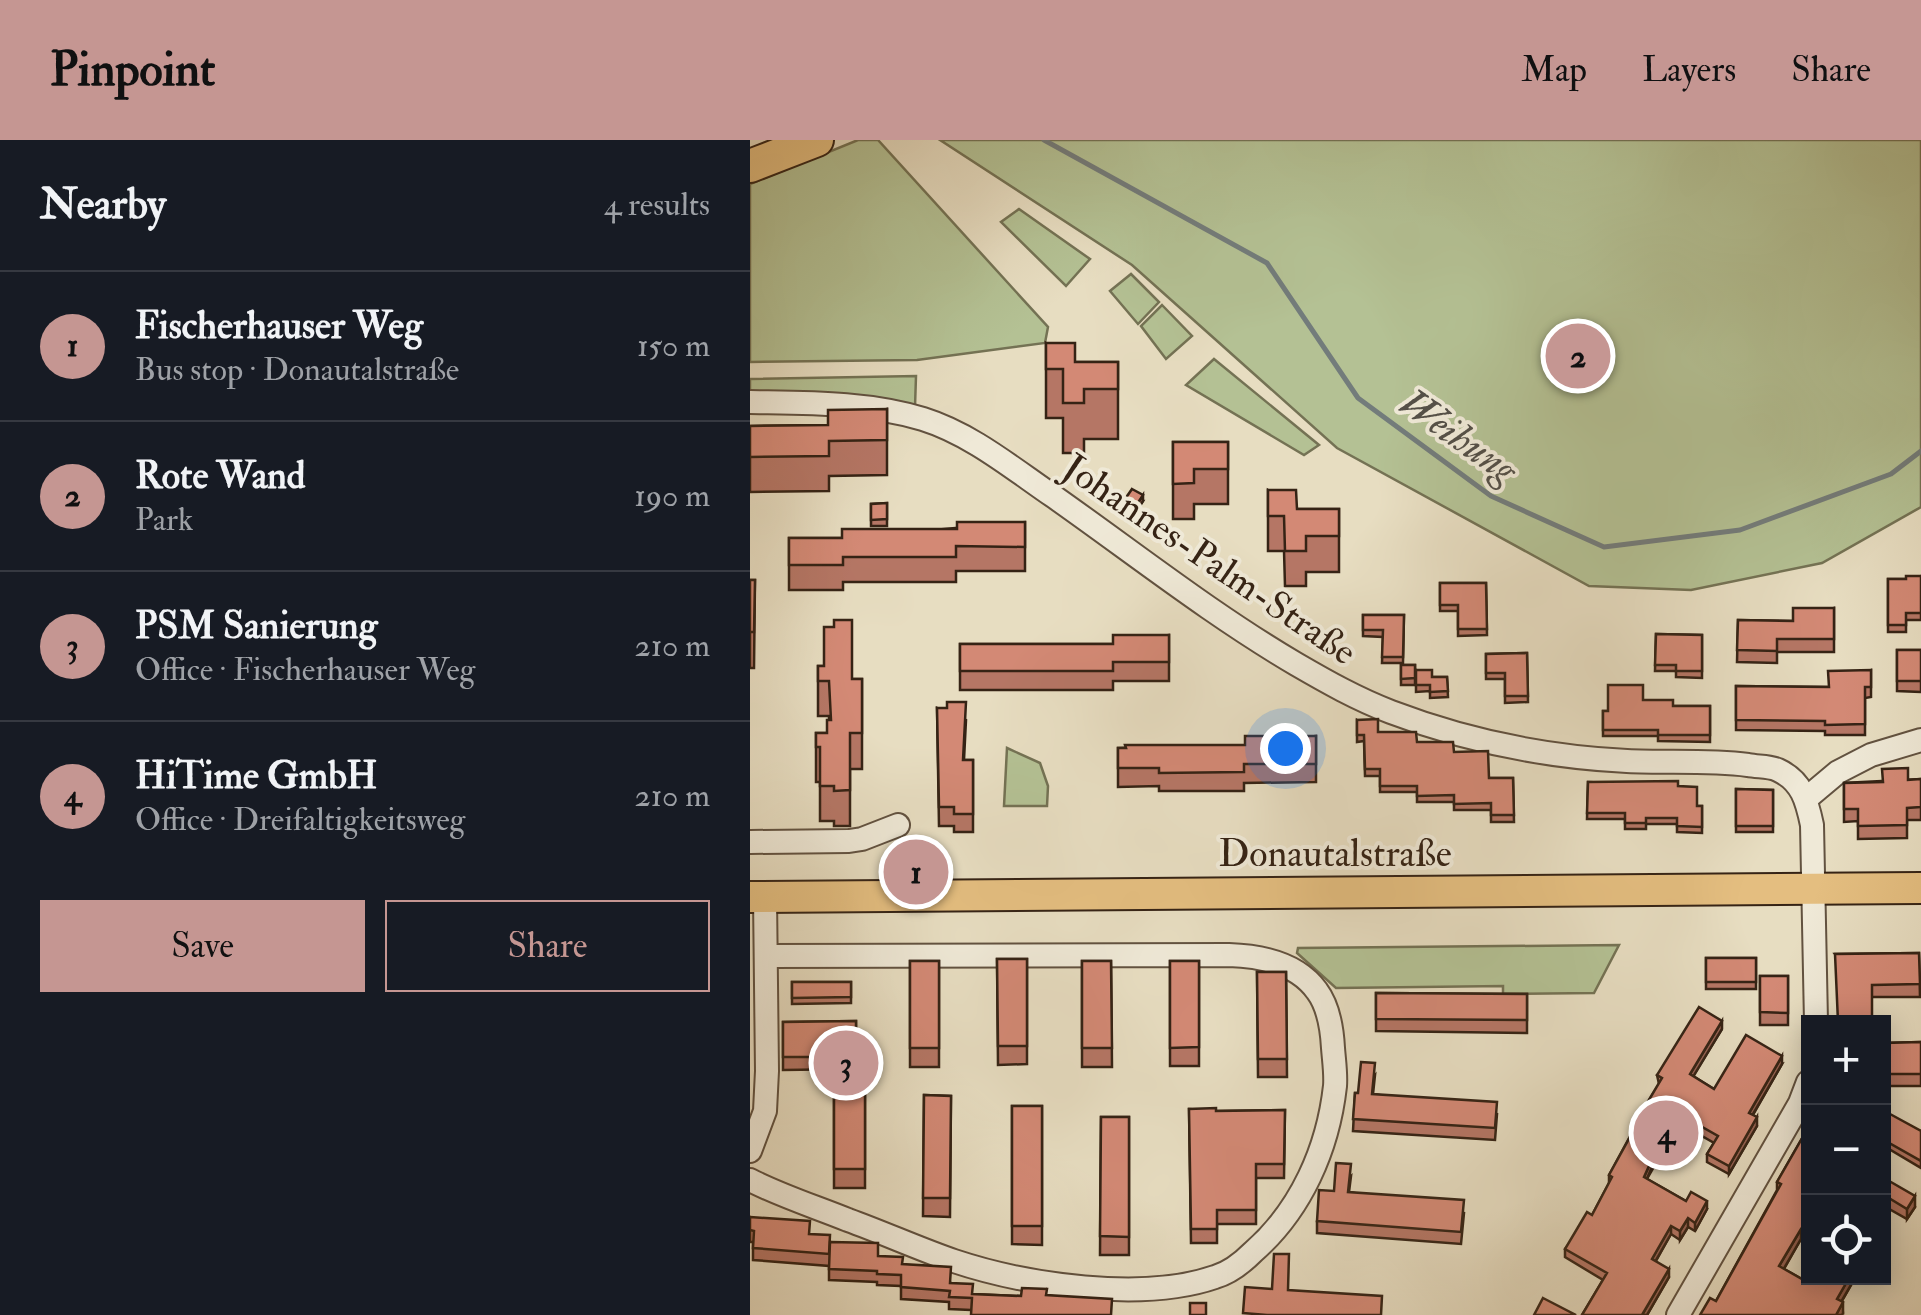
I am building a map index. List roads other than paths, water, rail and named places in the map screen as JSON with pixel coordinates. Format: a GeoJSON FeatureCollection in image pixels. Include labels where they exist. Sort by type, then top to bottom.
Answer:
{"type":"FeatureCollection","features":[{"type":"Feature","properties":{"kind":"highway"},"geometry":{"type":"LineString","coordinates":[[750,166],[817,140]]}},
{"type":"Feature","properties":{"kind":"main road","name":"Donautalstraße"},"geometry":{"type":"LineString","coordinates":[[758,897],[1921,888]]}},
{"type":"Feature","properties":{"kind":"street","name":"Johannes-Palm-Straße"},"geometry":{"type":"LineString","coordinates":[[750,402],[874,408],[935,423],[986,450],[1242,632],[1346,693],[1390,712],[1504,747],[1625,761],[1729,763],[1776,769],[1795,781],[1806,798]]}},
{"type":"Feature","properties":{"kind":"street"},"geometry":{"type":"LineString","coordinates":[[1816,1015],[1812,825],[1806,798],[1838,772],[1871,755],[1921,740]]}},
{"type":"Feature","properties":{"kind":"street"},"geometry":{"type":"LineString","coordinates":[[750,842],[849,841],[898,825]]}},
{"type":"Feature","properties":{"kind":"street"},"geometry":{"type":"LineString","coordinates":[[750,1151],[765,1112],[768,1071],[766,956],[758,897]]}},
{"type":"Feature","properties":{"kind":"street"},"geometry":{"type":"LineString","coordinates":[[750,1180],[957,1262],[1067,1284],[1132,1289],[1175,1287],[1225,1273],[1264,1243],[1286,1218],[1318,1158],[1335,1081],[1332,1028],[1320,995],[1294,970],[1261,957],[766,956]]}},
{"type":"Feature","properties":{"kind":"street"},"geometry":{"type":"LineString","coordinates":[[1678,1315],[1801,1100]]}},
{"type":"Feature","properties":{"kind":"waterway","name":"Weihung"},"geometry":{"type":"LineString","coordinates":[[1044,140],[1267,263],[1358,398],[1491,496],[1604,547],[1740,530],[1891,474],[1921,451]]}},
{"type":"Feature","properties":{"kind":"place","name":"Rote Wand"},"geometry":{"type":"Point","coordinates":[1578,356]}},
{"type":"Feature","properties":{"kind":"place","name":"Fischerhauser Weg"},"geometry":{"type":"Point","coordinates":[916,872]}},
{"type":"Feature","properties":{"kind":"place","name":"PSM Sanierung"},"geometry":{"type":"Point","coordinates":[846,1063]}},
{"type":"Feature","properties":{"kind":"place","name":"HiTime GmbH"},"geometry":{"type":"Point","coordinates":[1666,1133]}}]}
